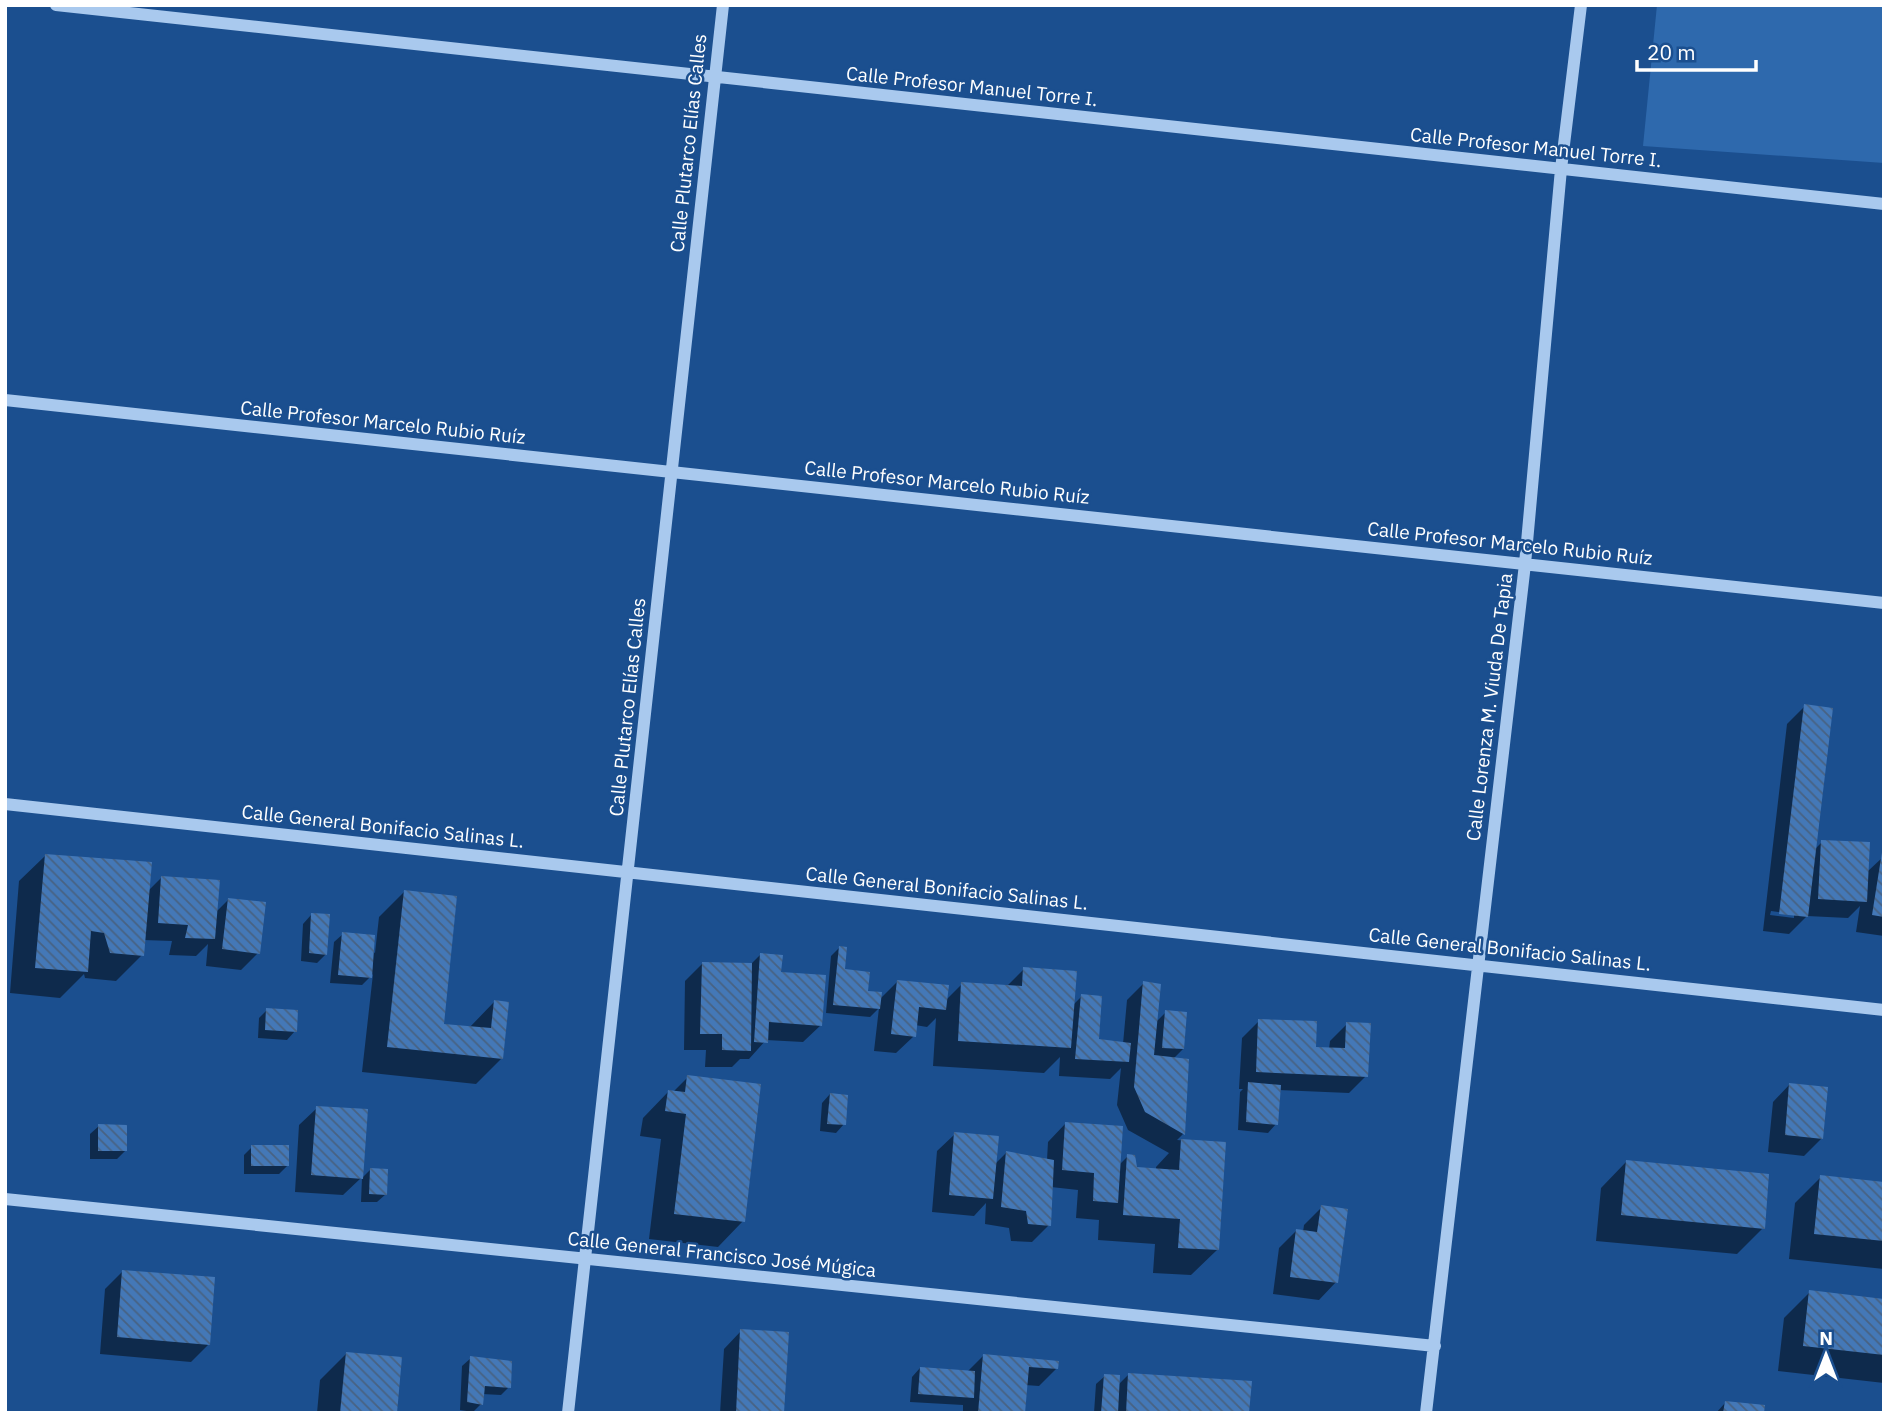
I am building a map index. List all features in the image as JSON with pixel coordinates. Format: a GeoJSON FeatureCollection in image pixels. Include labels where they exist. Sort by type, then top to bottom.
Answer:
{"type":"FeatureCollection","features":[{"type":"Feature","properties":{"kind":"street","name":"Calle Profesor Manuel Torre I."},"geometry":{"type":"LineString","coordinates":[[57,5],[1884,204]]}},
{"type":"Feature","properties":{"kind":"street","name":"Calle Plutarco Elías Calles"},"geometry":{"type":"LineString","coordinates":[[568,1413],[723,5]]}},
{"type":"Feature","properties":{"kind":"street","name":"Calle Lorenza M. Viuda De Tapia"},"geometry":{"type":"LineString","coordinates":[[1426,1413],[1525,564],[1561,169],[1581,5]]}},
{"type":"Feature","properties":{"kind":"street","name":"Calle Profesor Marcelo Rubio Ruíz"},"geometry":{"type":"LineString","coordinates":[[5,400],[1884,603]]}},
{"type":"Feature","properties":{"kind":"street","name":"Calle General Bonifacio Salinas L."},"geometry":{"type":"LineString","coordinates":[[5,804],[1884,1010]]}},
{"type":"Feature","properties":{"kind":"street","name":"Calle General Francisco José Múgica"},"geometry":{"type":"LineString","coordinates":[[5,1199],[1435,1346]]}},
{"type":"Feature","properties":{"kind":"shaded area"},"geometry":{"type":"Polygon","coordinates":[[[1657,5],[1884,5],[1884,163],[1643,146],[1657,5]]]}},
{"type":"Feature","properties":{"kind":"building"},"geometry":{"type":"Polygon","coordinates":[[[1804,704],[1833,708],[1808,917],[1779,914],[1804,704]]]}},
{"type":"Feature","properties":{"kind":"building"},"geometry":{"type":"Polygon","coordinates":[[[1821,840],[1870,842],[1867,902],[1818,899],[1821,840]]]}},
{"type":"Feature","properties":{"kind":"building"},"geometry":{"type":"Polygon","coordinates":[[[1884,852],[1884,917],[1872,915],[1884,852]]]}},
{"type":"Feature","properties":{"kind":"building"},"geometry":{"type":"Polygon","coordinates":[[[45,854],[152,862],[144,956],[110,953],[104,933],[91,931],[88,972],[35,968],[45,854]]]}},
{"type":"Feature","properties":{"kind":"building"},"geometry":{"type":"Polygon","coordinates":[[[161,876],[220,880],[215,939],[185,938],[188,925],[158,923],[161,876]]]}},
{"type":"Feature","properties":{"kind":"building"},"geometry":{"type":"Polygon","coordinates":[[[404,890],[457,896],[444,1024],[491,1028],[494,1000],[509,1002],[503,1059],[387,1047],[404,890]]]}},
{"type":"Feature","properties":{"kind":"building"},"geometry":{"type":"Polygon","coordinates":[[[228,898],[266,902],[260,954],[222,949],[228,898]]]}},
{"type":"Feature","properties":{"kind":"building"},"geometry":{"type":"Polygon","coordinates":[[[311,913],[330,914],[327,955],[309,953],[311,913]]]}},
{"type":"Feature","properties":{"kind":"building"},"geometry":{"type":"Polygon","coordinates":[[[342,932],[375,935],[372,978],[338,975],[342,932]]]}},
{"type":"Feature","properties":{"kind":"building"},"geometry":{"type":"Polygon","coordinates":[[[839,946],[847,947],[845,969],[870,972],[868,991],[882,992],[880,1009],[833,1005],[839,946]]]}},
{"type":"Feature","properties":{"kind":"building"},"geometry":{"type":"Polygon","coordinates":[[[760,953],[783,955],[781,972],[826,975],[822,1026],[769,1022],[768,1043],[754,1042],[760,953]]]}},
{"type":"Feature","properties":{"kind":"building"},"geometry":{"type":"Polygon","coordinates":[[[702,962],[752,963],[751,1051],[722,1050],[722,1034],[700,1034],[702,962]]]}},
{"type":"Feature","properties":{"kind":"building"},"geometry":{"type":"Polygon","coordinates":[[[1023,967],[1077,971],[1071,1048],[958,1041],[961,982],[1022,986],[1023,967]]]}},
{"type":"Feature","properties":{"kind":"building"},"geometry":{"type":"Polygon","coordinates":[[[897,980],[949,985],[946,1010],[919,1007],[916,1037],[891,1034],[897,980]]]}},
{"type":"Feature","properties":{"kind":"building"},"geometry":{"type":"Polygon","coordinates":[[[1143,981],[1161,984],[1154,1055],[1189,1059],[1185,1135],[1145,1112],[1134,1087],[1143,981]]]}},
{"type":"Feature","properties":{"kind":"building"},"geometry":{"type":"Polygon","coordinates":[[[1081,994],[1102,996],[1099,1039],[1131,1043],[1129,1062],[1075,1059],[1081,994]]]}},
{"type":"Feature","properties":{"kind":"building"},"geometry":{"type":"Polygon","coordinates":[[[266,1008],[298,1010],[297,1032],[265,1030],[266,1008]]]}},
{"type":"Feature","properties":{"kind":"building"},"geometry":{"type":"Polygon","coordinates":[[[1165,1010],[1187,1012],[1184,1049],[1162,1048],[1165,1010]]]}},
{"type":"Feature","properties":{"kind":"building"},"geometry":{"type":"Polygon","coordinates":[[[1258,1019],[1317,1021],[1316,1047],[1345,1048],[1346,1022],[1371,1023],[1368,1077],[1256,1072],[1258,1019]]]}},
{"type":"Feature","properties":{"kind":"building"},"geometry":{"type":"Polygon","coordinates":[[[687,1075],[761,1084],[745,1222],[674,1214],[686,1114],[665,1111],[668,1090],[685,1092],[687,1075]]]}},
{"type":"Feature","properties":{"kind":"building"},"geometry":{"type":"Polygon","coordinates":[[[1248,1082],[1281,1085],[1278,1125],[1246,1122],[1248,1082]]]}},
{"type":"Feature","properties":{"kind":"building"},"geometry":{"type":"Polygon","coordinates":[[[1789,1083],[1828,1087],[1823,1139],[1785,1135],[1789,1083]]]}},
{"type":"Feature","properties":{"kind":"building"},"geometry":{"type":"Polygon","coordinates":[[[830,1093],[848,1095],[846,1125],[827,1124],[830,1093]]]}},
{"type":"Feature","properties":{"kind":"building"},"geometry":{"type":"Polygon","coordinates":[[[316,1106],[368,1109],[363,1179],[311,1175],[316,1106]]]}},
{"type":"Feature","properties":{"kind":"building"},"geometry":{"type":"Polygon","coordinates":[[[1065,1122],[1123,1126],[1118,1203],[1093,1201],[1094,1173],[1062,1170],[1065,1122]]]}},
{"type":"Feature","properties":{"kind":"building"},"geometry":{"type":"Polygon","coordinates":[[[98,1124],[127,1125],[127,1151],[98,1151],[98,1124]]]}},
{"type":"Feature","properties":{"kind":"building"},"geometry":{"type":"Polygon","coordinates":[[[954,1132],[999,1136],[993,1199],[949,1195],[954,1132]]]}},
{"type":"Feature","properties":{"kind":"building"},"geometry":{"type":"Polygon","coordinates":[[[1181,1139],[1226,1142],[1219,1250],[1178,1248],[1180,1219],[1123,1215],[1127,1154],[1135,1155],[1137,1167],[1179,1170],[1181,1139]]]}},
{"type":"Feature","properties":{"kind":"building"},"geometry":{"type":"Polygon","coordinates":[[[251,1145],[289,1145],[289,1166],[251,1166],[251,1145]]]}},
{"type":"Feature","properties":{"kind":"building"},"geometry":{"type":"Polygon","coordinates":[[[1006,1151],[1054,1160],[1051,1226],[1028,1224],[1026,1211],[1001,1207],[1006,1151]]]}},
{"type":"Feature","properties":{"kind":"building"},"geometry":{"type":"Polygon","coordinates":[[[1626,1160],[1769,1174],[1765,1229],[1621,1215],[1626,1160]]]}},
{"type":"Feature","properties":{"kind":"building"},"geometry":{"type":"Polygon","coordinates":[[[370,1168],[388,1169],[387,1195],[369,1194],[370,1168]]]}},
{"type":"Feature","properties":{"kind":"building"},"geometry":{"type":"Polygon","coordinates":[[[1820,1175],[1884,1182],[1884,1241],[1814,1234],[1820,1175]]]}},
{"type":"Feature","properties":{"kind":"building"},"geometry":{"type":"Polygon","coordinates":[[[1321,1205],[1348,1209],[1338,1283],[1290,1277],[1296,1229],[1317,1232],[1321,1205]]]}},
{"type":"Feature","properties":{"kind":"building"},"geometry":{"type":"Polygon","coordinates":[[[122,1270],[215,1277],[210,1345],[117,1337],[122,1270]]]}},
{"type":"Feature","properties":{"kind":"building"},"geometry":{"type":"Polygon","coordinates":[[[1809,1290],[1884,1299],[1884,1355],[1803,1346],[1809,1290]]]}},
{"type":"Feature","properties":{"kind":"building"},"geometry":{"type":"Polygon","coordinates":[[[740,1329],[789,1332],[784,1413],[736,1413],[740,1329]]]}},
{"type":"Feature","properties":{"kind":"building"},"geometry":{"type":"Polygon","coordinates":[[[346,1352],[402,1357],[397,1413],[340,1413],[346,1352]]]}},
{"type":"Feature","properties":{"kind":"building"},"geometry":{"type":"Polygon","coordinates":[[[983,1354],[1059,1361],[1058,1369],[1029,1367],[1025,1413],[978,1413],[983,1354]]]}},
{"type":"Feature","properties":{"kind":"building"},"geometry":{"type":"Polygon","coordinates":[[[470,1356],[512,1361],[511,1388],[485,1386],[483,1405],[467,1402],[470,1356]]]}},
{"type":"Feature","properties":{"kind":"building"},"geometry":{"type":"Polygon","coordinates":[[[920,1367],[975,1371],[974,1398],[918,1394],[920,1367]]]}},
{"type":"Feature","properties":{"kind":"building"},"geometry":{"type":"Polygon","coordinates":[[[1128,1373],[1252,1381],[1249,1413],[1126,1413],[1128,1373]]]}},
{"type":"Feature","properties":{"kind":"building"},"geometry":{"type":"Polygon","coordinates":[[[1104,1374],[1120,1375],[1118,1413],[1101,1413],[1104,1374]]]}},
{"type":"Feature","properties":{"kind":"building"},"geometry":{"type":"Polygon","coordinates":[[[1725,1401],[1765,1405],[1764,1413],[1723,1413],[1725,1401]]]}}]}
